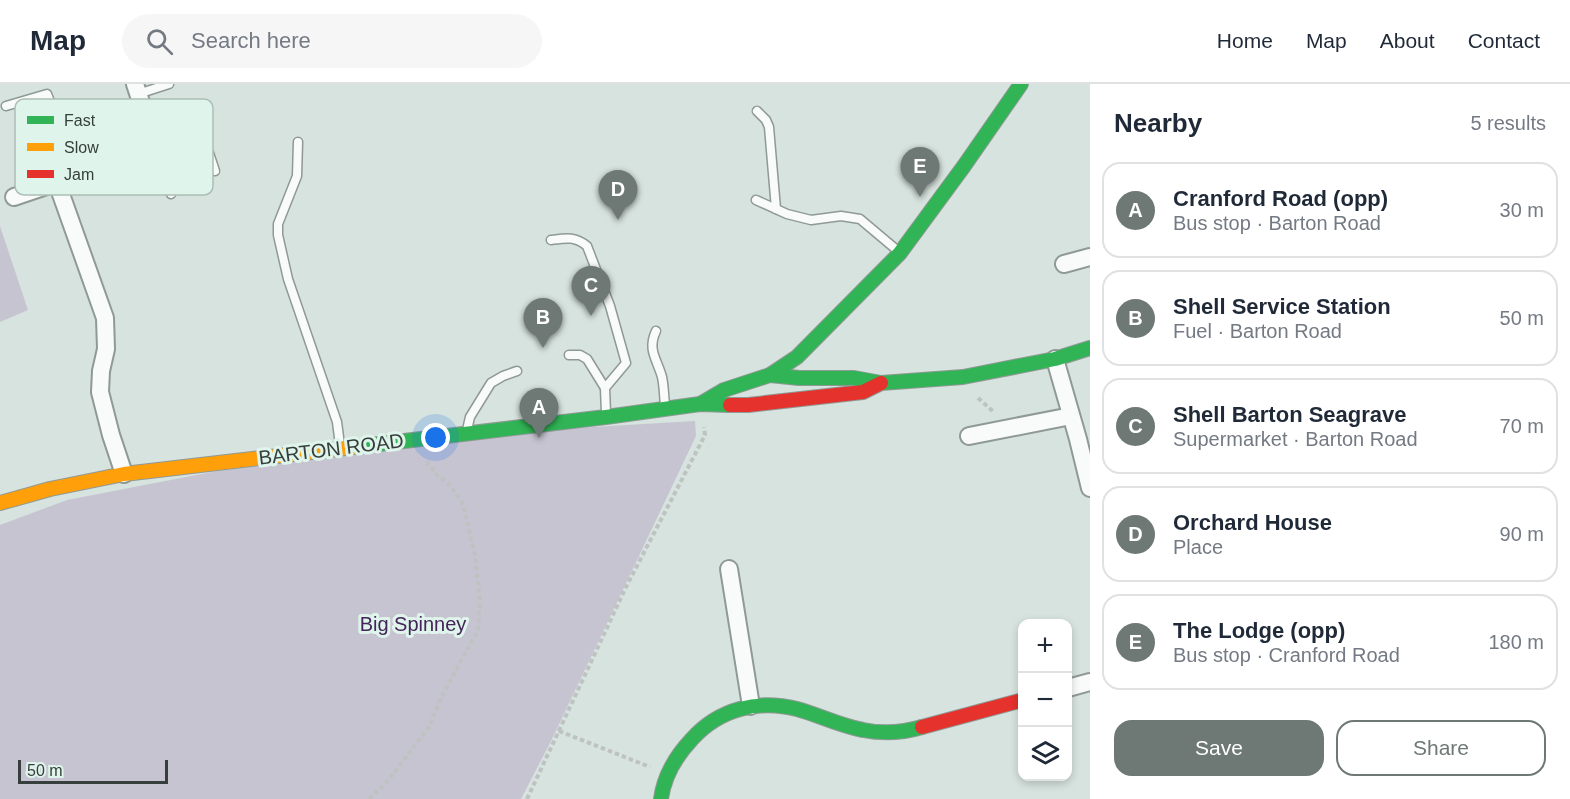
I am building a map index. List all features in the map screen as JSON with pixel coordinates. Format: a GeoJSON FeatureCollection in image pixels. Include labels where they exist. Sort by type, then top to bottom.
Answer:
{"type":"FeatureCollection","features":[{"type":"Feature","properties":{"kind":"main road"},"geometry":{"type":"LineString","coordinates":[[770,375],[798,357],[900,253],[1021,84]]}},
{"type":"Feature","properties":{"kind":"main road","name":"BARTON ROAD"},"geometry":{"type":"LineString","coordinates":[[700,404],[724,390],[770,375],[799,378],[854,378],[881,383],[963,377],[1055,359],[1090,348]]}},
{"type":"Feature","properties":{"kind":"main road"},"geometry":{"type":"LineString","coordinates":[[798,357],[801,398]]}},
{"type":"Feature","properties":{"kind":"main road","name":"BARTON ROAD"},"geometry":{"type":"LineString","coordinates":[[0,503],[50,489],[124,474],[700,404],[748,405],[863,392],[881,383]]}},
{"type":"Feature","properties":{"kind":"main road"},"geometry":{"type":"LineString","coordinates":[[661,799],[668,774],[680,753],[695,734],[711,721],[731,711],[751,706],[773,705],[796,709],[867,732],[892,733],[1018,701]]}},
{"type":"Feature","properties":{"kind":"street"},"geometry":{"type":"LineString","coordinates":[[14,197],[20,195]]}},
{"type":"Feature","properties":{"kind":"street"},"geometry":{"type":"LineString","coordinates":[[61,195],[105,318],[106,349],[101,371],[100,392],[124,474]]}},
{"type":"Feature","properties":{"kind":"street"},"geometry":{"type":"LineString","coordinates":[[1064,264],[1090,257]]}},
{"type":"Feature","properties":{"kind":"street"},"geometry":{"type":"LineString","coordinates":[[1055,359],[1071,416],[1084,438],[1090,488]]}},
{"type":"Feature","properties":{"kind":"street"},"geometry":{"type":"LineString","coordinates":[[969,436],[1071,416]]}},
{"type":"Feature","properties":{"kind":"street"},"geometry":{"type":"LineString","coordinates":[[729,569],[751,706]]}},
{"type":"Feature","properties":{"kind":"street"},"geometry":{"type":"LineString","coordinates":[[1072,687],[1090,682]]}},
{"type":"Feature","properties":{"kind":"lane"},"geometry":{"type":"LineString","coordinates":[[136,89],[169,84]]}},
{"type":"Feature","properties":{"kind":"lane"},"geometry":{"type":"LineString","coordinates":[[30,99],[47,94],[49,99]]}},
{"type":"Feature","properties":{"kind":"lane"},"geometry":{"type":"LineString","coordinates":[[6,106],[15,103]]}},
{"type":"Feature","properties":{"kind":"lane"},"geometry":{"type":"LineString","coordinates":[[757,111],[769,127],[776,209]]}},
{"type":"Feature","properties":{"kind":"lane"},"geometry":{"type":"LineString","coordinates":[[298,142],[297,176],[278,224],[278,235],[288,279],[337,422],[340,448]]}},
{"type":"Feature","properties":{"kind":"lane"},"geometry":{"type":"LineString","coordinates":[[213,165],[215,171]]}},
{"type":"Feature","properties":{"kind":"lane"},"geometry":{"type":"LineString","coordinates":[[756,200],[788,214],[811,220],[841,216],[860,219],[900,253]]}},
{"type":"Feature","properties":{"kind":"lane"},"geometry":{"type":"LineString","coordinates":[[551,240],[570,237],[580,240],[587,246],[610,306],[626,363],[605,388]]}},
{"type":"Feature","properties":{"kind":"lane"},"geometry":{"type":"LineString","coordinates":[[656,331],[652,340],[652,348],[662,377],[666,409]]}},
{"type":"Feature","properties":{"kind":"lane"},"geometry":{"type":"LineString","coordinates":[[569,355],[580,355],[587,359],[605,388],[606,417]]}},
{"type":"Feature","properties":{"kind":"lane"},"geometry":{"type":"LineString","coordinates":[[467,433],[470,417],[491,383],[517,371]]}},
{"type":"Feature","properties":{"kind":"path"},"geometry":{"type":"LineString","coordinates":[[527,799],[626,587],[705,435],[704,421]]}},
{"type":"Feature","properties":{"kind":"path"},"geometry":{"type":"LineString","coordinates":[[369,799],[386,783],[429,727],[442,696],[477,630],[480,601],[475,555],[463,504],[448,483],[438,476],[428,464]]}},
{"type":"Feature","properties":{"kind":"path"},"geometry":{"type":"LineString","coordinates":[[559,731],[668,774]]}},
{"type":"Feature","properties":{"kind":"green space"},"geometry":{"type":"Polygon","coordinates":[[[0,226],[28,310],[0,322],[0,226]]]}},
{"type":"Feature","properties":{"kind":"green space","name":"Big Spinney"},"geometry":{"type":"Polygon","coordinates":[[[695,421],[696,436],[551,741],[521,799],[0,799],[0,525],[67,500],[217,471],[576,428],[695,421]]]}},
{"type":"Feature","properties":{"kind":"traffic: fast"},"geometry":{"type":"LineString","coordinates":[[770,375],[797,357],[900,253],[1021,84]]}},
{"type":"Feature","properties":{"kind":"traffic: fast"},"geometry":{"type":"LineString","coordinates":[[702,403],[724,390],[770,375],[799,378],[854,378],[881,383],[963,377],[1055,359],[1090,348]]}},
{"type":"Feature","properties":{"kind":"traffic: fast"},"geometry":{"type":"LineString","coordinates":[[354,447],[700,404],[730,405]]}},
{"type":"Feature","properties":{"kind":"traffic: fast"},"geometry":{"type":"LineString","coordinates":[[661,799],[668,774],[686,746],[714,720],[740,709],[754,706],[782,706],[805,711],[854,728],[878,732],[900,732],[922,727]]}},
{"type":"Feature","properties":{"kind":"traffic: slow"},"geometry":{"type":"LineString","coordinates":[[0,503],[50,489],[124,474],[354,447]]}},
{"type":"Feature","properties":{"kind":"traffic: jam"},"geometry":{"type":"LineString","coordinates":[[730,405],[863,392],[881,383]]}},
{"type":"Feature","properties":{"kind":"traffic: jam"},"geometry":{"type":"LineString","coordinates":[[922,727],[1018,701]]}},
{"type":"Feature","properties":{"kind":"place","name":"The Lodge (opp)"},"geometry":{"type":"Point","coordinates":[920,197]}},
{"type":"Feature","properties":{"kind":"place","name":"Orchard House"},"geometry":{"type":"Point","coordinates":[618,220]}},
{"type":"Feature","properties":{"kind":"place","name":"Shell Barton Seagrave"},"geometry":{"type":"Point","coordinates":[591,316]}},
{"type":"Feature","properties":{"kind":"place","name":"Shell Service Station"},"geometry":{"type":"Point","coordinates":[543,348]}},
{"type":"Feature","properties":{"kind":"place","name":"Cranford Road (opp)"},"geometry":{"type":"Point","coordinates":[539,438]}}]}
